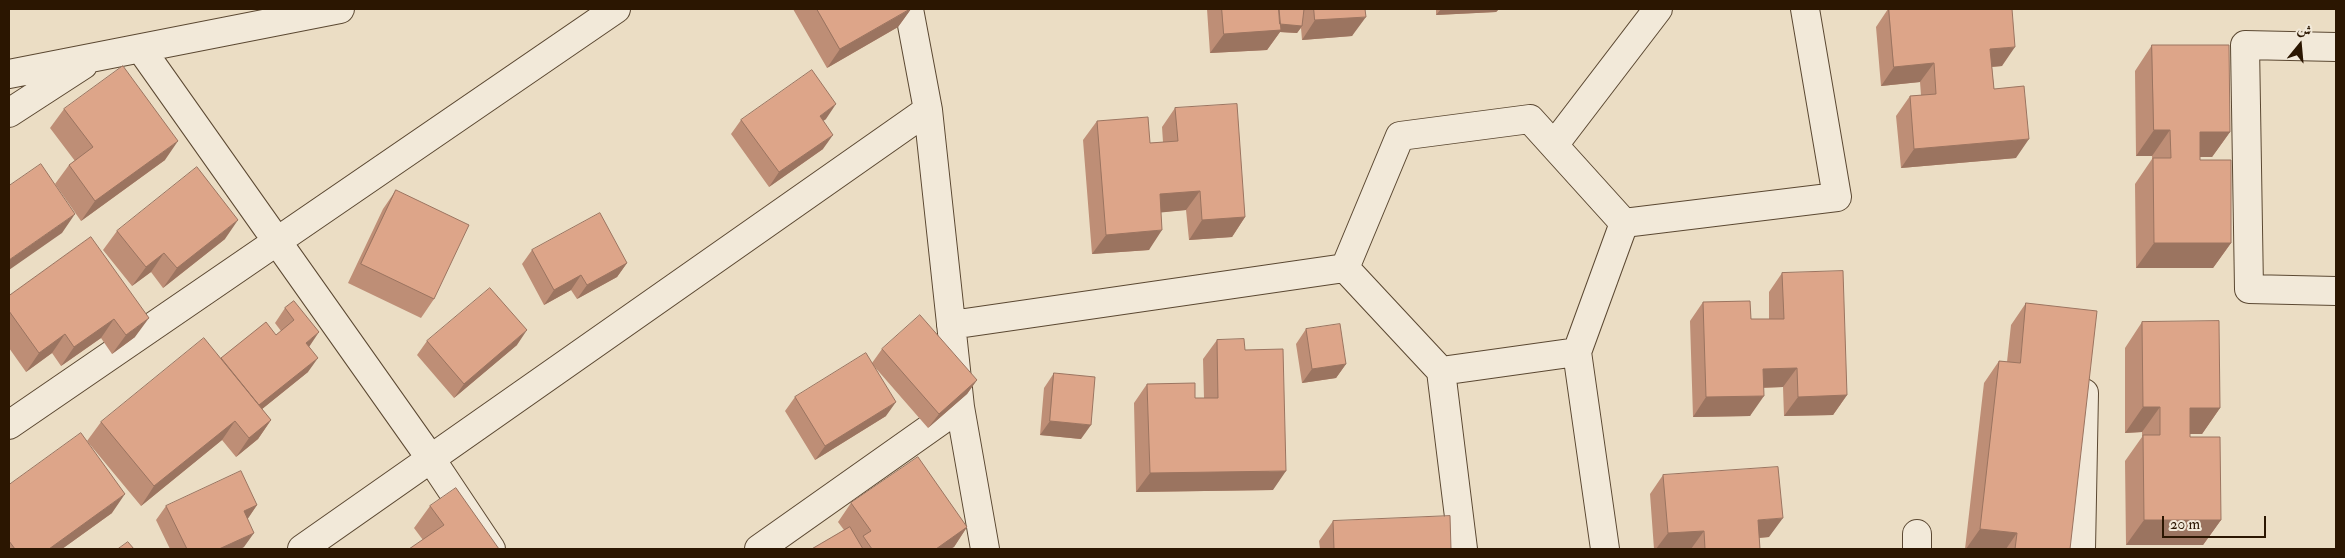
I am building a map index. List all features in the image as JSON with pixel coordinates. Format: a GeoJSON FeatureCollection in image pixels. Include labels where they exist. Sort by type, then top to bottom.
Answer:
{"type":"FeatureCollection","features":[{"type":"Feature","properties":{"kind":"street"},"geometry":{"type":"LineString","coordinates":[[9,74],[340,9]]}},
{"type":"Feature","properties":{"kind":"street"},"geometry":{"type":"LineString","coordinates":[[9,425],[616,9]]}},
{"type":"Feature","properties":{"kind":"street"},"geometry":{"type":"LineString","coordinates":[[909,9],[928,110],[960,407],[985,549]]}},
{"type":"Feature","properties":{"kind":"street"},"geometry":{"type":"LineString","coordinates":[[1554,145],[1658,9]]}},
{"type":"Feature","properties":{"kind":"street"},"geometry":{"type":"LineString","coordinates":[[1624,223],[1837,197],[1805,9]]}},
{"type":"Feature","properties":{"kind":"street"},"geometry":{"type":"LineString","coordinates":[[2336,47],[2245,45],[2249,288],[2336,291]]}},
{"type":"Feature","properties":{"kind":"street"},"geometry":{"type":"LineString","coordinates":[[141,49],[431,459],[491,549]]}},
{"type":"Feature","properties":{"kind":"street"},"geometry":{"type":"LineString","coordinates":[[9,113],[95,58]]}},
{"type":"Feature","properties":{"kind":"street"},"geometry":{"type":"LineString","coordinates":[[302,549],[928,110]]}},
{"type":"Feature","properties":{"kind":"street"},"geometry":{"type":"LineString","coordinates":[[1345,268],[1400,136],[1530,119],[1624,223]]}},
{"type":"Feature","properties":{"kind":"street"},"geometry":{"type":"LineString","coordinates":[[1605,549],[1577,352],[1624,223]]}},
{"type":"Feature","properties":{"kind":"street"},"geometry":{"type":"LineString","coordinates":[[951,325],[1345,268]]}},
{"type":"Feature","properties":{"kind":"street"},"geometry":{"type":"LineString","coordinates":[[1345,268],[1441,371],[1463,549]]}},
{"type":"Feature","properties":{"kind":"street"},"geometry":{"type":"LineString","coordinates":[[1441,371],[1577,352]]}},
{"type":"Feature","properties":{"kind":"street"},"geometry":{"type":"LineString","coordinates":[[2081,549],[2084,382]]}},
{"type":"Feature","properties":{"kind":"street"},"geometry":{"type":"LineString","coordinates":[[759,549],[960,407]]}},
{"type":"Feature","properties":{"kind":"building"},"geometry":{"type":"Polygon","coordinates":[[[817,9],[910,9],[840,49],[817,9]]]}},
{"type":"Feature","properties":{"kind":"building"},"geometry":{"type":"Polygon","coordinates":[[[1222,9],[1279,9],[1281,30],[1224,34],[1222,9]]]}},
{"type":"Feature","properties":{"kind":"building"},"geometry":{"type":"Polygon","coordinates":[[[1279,9],[1304,9],[1302,26],[1280,24],[1279,9]]]}},
{"type":"Feature","properties":{"kind":"building"},"geometry":{"type":"Polygon","coordinates":[[[1314,9],[1365,9],[1366,17],[1315,20],[1314,9]]]}},
{"type":"Feature","properties":{"kind":"building"},"geometry":{"type":"Polygon","coordinates":[[[1889,9],[2012,9],[2015,47],[1990,49],[1994,89],[2024,86],[2029,139],[1914,149],[1910,96],[1936,94],[1934,63],[1894,67],[1889,9]]]}},
{"type":"Feature","properties":{"kind":"building"},"geometry":{"type":"Polygon","coordinates":[[[2152,45],[2229,45],[2230,132],[2200,132],[2200,160],[2231,160],[2231,243],[2154,243],[2153,158],[2171,158],[2170,130],[2154,130],[2152,45]]]}},
{"type":"Feature","properties":{"kind":"building"},"geometry":{"type":"Polygon","coordinates":[[[123,66],[178,141],[95,201],[69,165],[93,147],[64,109],[123,66]]]}},
{"type":"Feature","properties":{"kind":"building"},"geometry":{"type":"Polygon","coordinates":[[[812,70],[836,104],[820,116],[833,135],[779,172],[741,120],[812,70]]]}},
{"type":"Feature","properties":{"kind":"building"},"geometry":{"type":"Polygon","coordinates":[[[1237,104],[1245,217],[1202,220],[1200,191],[1160,194],[1162,230],[1106,235],[1097,121],[1148,117],[1150,143],[1178,141],[1175,108],[1237,104]]]}},
{"type":"Feature","properties":{"kind":"building"},"geometry":{"type":"Polygon","coordinates":[[[41,164],[75,214],[9,260],[9,186],[41,164]]]}},
{"type":"Feature","properties":{"kind":"building"},"geometry":{"type":"Polygon","coordinates":[[[197,167],[238,220],[177,268],[164,253],[146,267],[117,231],[197,167]]]}},
{"type":"Feature","properties":{"kind":"building"},"geometry":{"type":"Polygon","coordinates":[[[396,190],[469,225],[434,299],[361,264],[396,190]]]}},
{"type":"Feature","properties":{"kind":"building"},"geometry":{"type":"Polygon","coordinates":[[[600,213],[627,263],[587,285],[581,275],[554,290],[532,250],[600,213]]]}},
{"type":"Feature","properties":{"kind":"building"},"geometry":{"type":"Polygon","coordinates":[[[91,237],[149,318],[126,335],[114,319],[74,347],[65,334],[39,353],[9,311],[9,296],[91,237]]]}},
{"type":"Feature","properties":{"kind":"building"},"geometry":{"type":"Polygon","coordinates":[[[1843,271],[1847,395],[1798,397],[1797,368],[1763,369],[1764,396],[1706,397],[1703,302],[1750,301],[1751,319],[1784,319],[1782,273],[1843,271]]]}},
{"type":"Feature","properties":{"kind":"building"},"geometry":{"type":"Polygon","coordinates":[[[490,288],[527,330],[464,384],[427,341],[490,288]]]}},
{"type":"Feature","properties":{"kind":"building"},"geometry":{"type":"Polygon","coordinates":[[[294,301],[319,332],[306,343],[318,358],[259,405],[221,358],[266,322],[276,335],[294,320],[285,308],[294,301]]]}},
{"type":"Feature","properties":{"kind":"building"},"geometry":{"type":"Polygon","coordinates":[[[2026,303],[2097,311],[2070,549],[2015,549],[2017,533],[1980,529],[1999,361],[2020,363],[2026,303]]]}},
{"type":"Feature","properties":{"kind":"building"},"geometry":{"type":"Polygon","coordinates":[[[920,315],[977,380],[939,414],[882,349],[920,315]]]}},
{"type":"Feature","properties":{"kind":"building"},"geometry":{"type":"Polygon","coordinates":[[[2219,321],[2220,408],[2190,408],[2190,437],[2220,437],[2221,520],[2144,520],[2143,435],[2160,435],[2160,407],[2143,407],[2142,322],[2219,321]]]}},
{"type":"Feature","properties":{"kind":"building"},"geometry":{"type":"Polygon","coordinates":[[[1340,324],[1346,364],[1312,369],[1306,329],[1340,324]]]}},
{"type":"Feature","properties":{"kind":"building"},"geometry":{"type":"Polygon","coordinates":[[[204,338],[271,420],[249,438],[235,421],[154,486],[101,422],[204,338]]]}},
{"type":"Feature","properties":{"kind":"building"},"geometry":{"type":"Polygon","coordinates":[[[1244,339],[1245,350],[1283,349],[1286,471],[1150,473],[1147,384],[1195,383],[1195,398],[1218,398],[1217,340],[1244,339]]]}},
{"type":"Feature","properties":{"kind":"building"},"geometry":{"type":"Polygon","coordinates":[[[866,353],[896,402],[825,446],[795,397],[866,353]]]}},
{"type":"Feature","properties":{"kind":"building"},"geometry":{"type":"Polygon","coordinates":[[[1054,373],[1095,377],[1091,425],[1050,421],[1054,373]]]}},
{"type":"Feature","properties":{"kind":"building"},"geometry":{"type":"Polygon","coordinates":[[[81,433],[125,494],[49,549],[15,549],[9,541],[9,485],[81,433]]]}},
{"type":"Feature","properties":{"kind":"building"},"geometry":{"type":"Polygon","coordinates":[[[918,457],[967,527],[936,549],[872,549],[863,536],[871,531],[851,503],[918,457]]]}},
{"type":"Feature","properties":{"kind":"building"},"geometry":{"type":"Polygon","coordinates":[[[1778,467],[1783,518],[1758,520],[1760,549],[1705,549],[1704,531],[1668,533],[1663,475],[1778,467]]]}},
{"type":"Feature","properties":{"kind":"building"},"geometry":{"type":"Polygon","coordinates":[[[241,471],[257,505],[244,511],[254,533],[219,549],[187,549],[166,506],[241,471]]]}},
{"type":"Feature","properties":{"kind":"building"},"geometry":{"type":"Polygon","coordinates":[[[456,488],[499,549],[409,549],[444,525],[430,506],[456,488]]]}},
{"type":"Feature","properties":{"kind":"building"},"geometry":{"type":"Polygon","coordinates":[[[1450,516],[1451,549],[1334,549],[1333,521],[1450,516]]]}},
{"type":"Feature","properties":{"kind":"building"},"geometry":{"type":"Polygon","coordinates":[[[850,527],[863,549],[812,549],[850,527]]]}},
{"type":"Feature","properties":{"kind":"building"},"geometry":{"type":"Polygon","coordinates":[[[128,542],[134,549],[118,549],[128,542]]]}}]}
